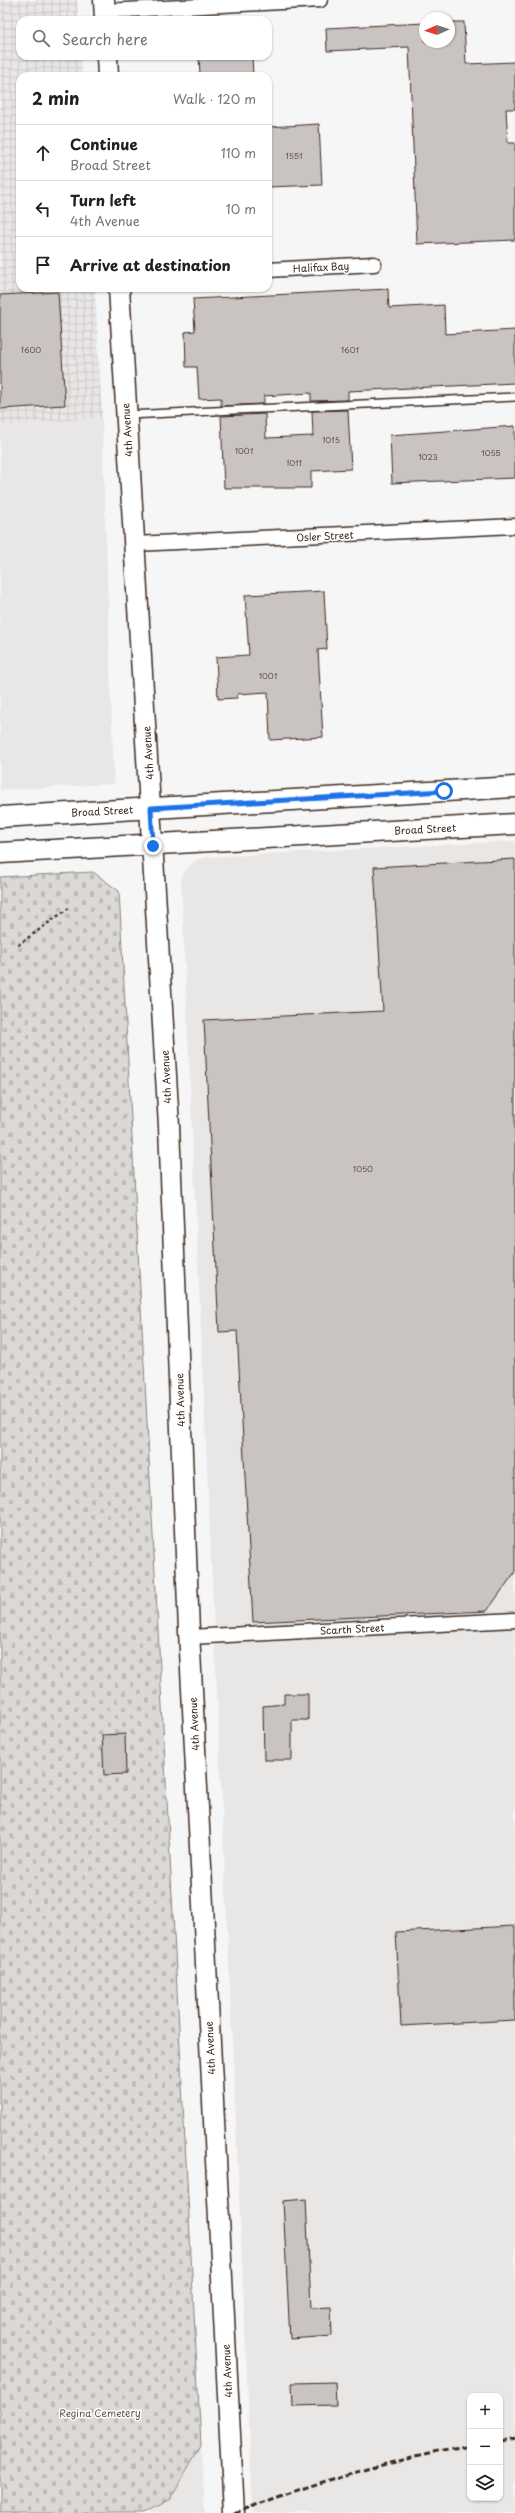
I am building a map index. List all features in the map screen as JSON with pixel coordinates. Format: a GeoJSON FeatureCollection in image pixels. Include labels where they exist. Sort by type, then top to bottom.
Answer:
{"type":"FeatureCollection","features":[{"type":"Feature","properties":{"kind":"main road"},"geometry":{"type":"LineString","coordinates":[[107,60],[108,72]]}},
{"type":"Feature","properties":{"kind":"main road","name":"4th Avenue"},"geometry":{"type":"LineString","coordinates":[[119,292],[169,1126],[189,1637],[234,2513]]}},
{"type":"Feature","properties":{"kind":"main road","name":"Broad Street"},"geometry":{"type":"LineString","coordinates":[[0,817],[515,787]]}},
{"type":"Feature","properties":{"kind":"main road","name":"Broad Street"},"geometry":{"type":"LineString","coordinates":[[0,853],[153,846],[515,824]]}},
{"type":"Feature","properties":{"kind":"street"},"geometry":{"type":"LineString","coordinates":[[105,10],[320,0]]}},
{"type":"Feature","properties":{"kind":"street","name":"Halifax Bay"},"geometry":{"type":"LineString","coordinates":[[272,270],[374,264]]}},
{"type":"Feature","properties":{"kind":"street","name":"Osler Street"},"geometry":{"type":"LineString","coordinates":[[134,544],[515,526]]}},
{"type":"Feature","properties":{"kind":"street","name":"Scarth Street"},"geometry":{"type":"LineString","coordinates":[[189,1637],[515,1620]]}},
{"type":"Feature","properties":{"kind":"lane"},"geometry":{"type":"LineString","coordinates":[[126,415],[515,396]]}},
{"type":"Feature","properties":{"kind":"path"},"geometry":{"type":"LineString","coordinates":[[18,945],[69,908]]}},
{"type":"Feature","properties":{"kind":"shaded area"},"geometry":{"type":"Polygon","coordinates":[[[0,0],[77,0],[79,16],[16,16],[16,60],[81,60],[82,72],[16,72],[16,292],[95,292],[102,418],[0,425],[0,0]]]}},
{"type":"Feature","properties":{"kind":"shaded area"},"geometry":{"type":"Polygon","coordinates":[[[102,418],[114,784],[0,790],[0,425],[102,418]]]}},
{"type":"Feature","properties":{"kind":"shaded area"},"geometry":{"type":"Polygon","coordinates":[[[515,841],[515,2513],[253,2513],[181,878],[187,868],[196,860],[206,857],[515,841]]]}},
{"type":"Feature","properties":{"kind":"shaded area"},"geometry":{"type":"Polygon","coordinates":[[[201,2445],[205,2513],[144,2513],[170,2499],[201,2445]]]}},
{"type":"Feature","properties":{"kind":"green space","name":"Regina Cemetery"},"geometry":{"type":"Polygon","coordinates":[[[93,872],[119,891],[201,2445],[170,2499],[144,2513],[0,2513],[0,877],[93,872]]]}},
{"type":"Feature","properties":{"kind":"building"},"geometry":{"type":"Polygon","coordinates":[[[455,22],[464,22],[466,64],[515,62],[515,109],[506,109],[508,143],[515,143],[515,240],[417,244],[409,47],[327,51],[326,28],[419,23],[419,48],[455,48],[455,22]]]}},
{"type":"Feature","properties":{"kind":"building"},"geometry":{"type":"Polygon","coordinates":[[[199,60],[252,60],[253,72],[200,72],[199,60]]]}},
{"type":"Feature","properties":{"kind":"building"},"geometry":{"type":"Polygon","coordinates":[[[319,124],[322,185],[272,187],[272,127],[319,124]]]}},
{"type":"Feature","properties":{"kind":"building"},"geometry":{"type":"Polygon","coordinates":[[[388,289],[389,308],[444,305],[445,334],[515,330],[515,383],[348,391],[348,400],[311,401],[311,393],[264,396],[264,404],[221,406],[221,398],[199,399],[197,367],[186,367],[185,332],[195,331],[193,299],[388,289]]]}},
{"type":"Feature","properties":{"kind":"building"},"geometry":{"type":"Polygon","coordinates":[[[58,292],[65,405],[0,409],[0,295],[58,292]]]}},
{"type":"Feature","properties":{"kind":"building"},"geometry":{"type":"Polygon","coordinates":[[[348,410],[351,469],[311,471],[311,488],[224,488],[221,416],[265,414],[266,438],[313,436],[312,411],[348,410]]]}},
{"type":"Feature","properties":{"kind":"building"},"geometry":{"type":"Polygon","coordinates":[[[515,426],[515,478],[392,483],[390,435],[515,426]]]}},
{"type":"Feature","properties":{"kind":"building"},"geometry":{"type":"Polygon","coordinates":[[[324,591],[327,649],[318,650],[323,737],[270,740],[268,692],[237,694],[237,698],[218,699],[216,657],[249,655],[245,595],[324,591]]]}},
{"type":"Feature","properties":{"kind":"building"},"geometry":{"type":"Polygon","coordinates":[[[515,859],[515,1572],[487,1611],[253,1622],[237,1331],[219,1332],[204,1020],[383,1011],[374,867],[515,859]]]}},
{"type":"Feature","properties":{"kind":"building"},"geometry":{"type":"Polygon","coordinates":[[[284,1694],[308,1694],[308,1720],[292,1720],[292,1760],[264,1760],[263,1706],[284,1704],[284,1694]]]}},
{"type":"Feature","properties":{"kind":"building"},"geometry":{"type":"Polygon","coordinates":[[[125,1734],[126,1774],[104,1775],[102,1735],[125,1734]]]}},
{"type":"Feature","properties":{"kind":"building"},"geometry":{"type":"Polygon","coordinates":[[[515,1926],[515,2020],[401,2026],[396,1932],[515,1926]]]}},
{"type":"Feature","properties":{"kind":"building"},"geometry":{"type":"Polygon","coordinates":[[[306,2199],[311,2308],[331,2307],[332,2336],[290,2339],[283,2201],[306,2199]]]}},
{"type":"Feature","properties":{"kind":"building"},"geometry":{"type":"Polygon","coordinates":[[[335,2382],[336,2405],[293,2406],[292,2383],[335,2382]]]}},
{"type":"Feature","properties":{"kind":"railway"},"geometry":{"type":"LineString","coordinates":[[503,2441],[515,2439]]}},
{"type":"Feature","properties":{"kind":"railway"},"geometry":{"type":"LineString","coordinates":[[235,2513],[322,2482],[380,2465],[467,2447]]}},
{"type":"Feature","properties":{"kind":"route"},"geometry":{"type":"LineString","coordinates":[[153,846],[151,808],[444,791]]}}]}
